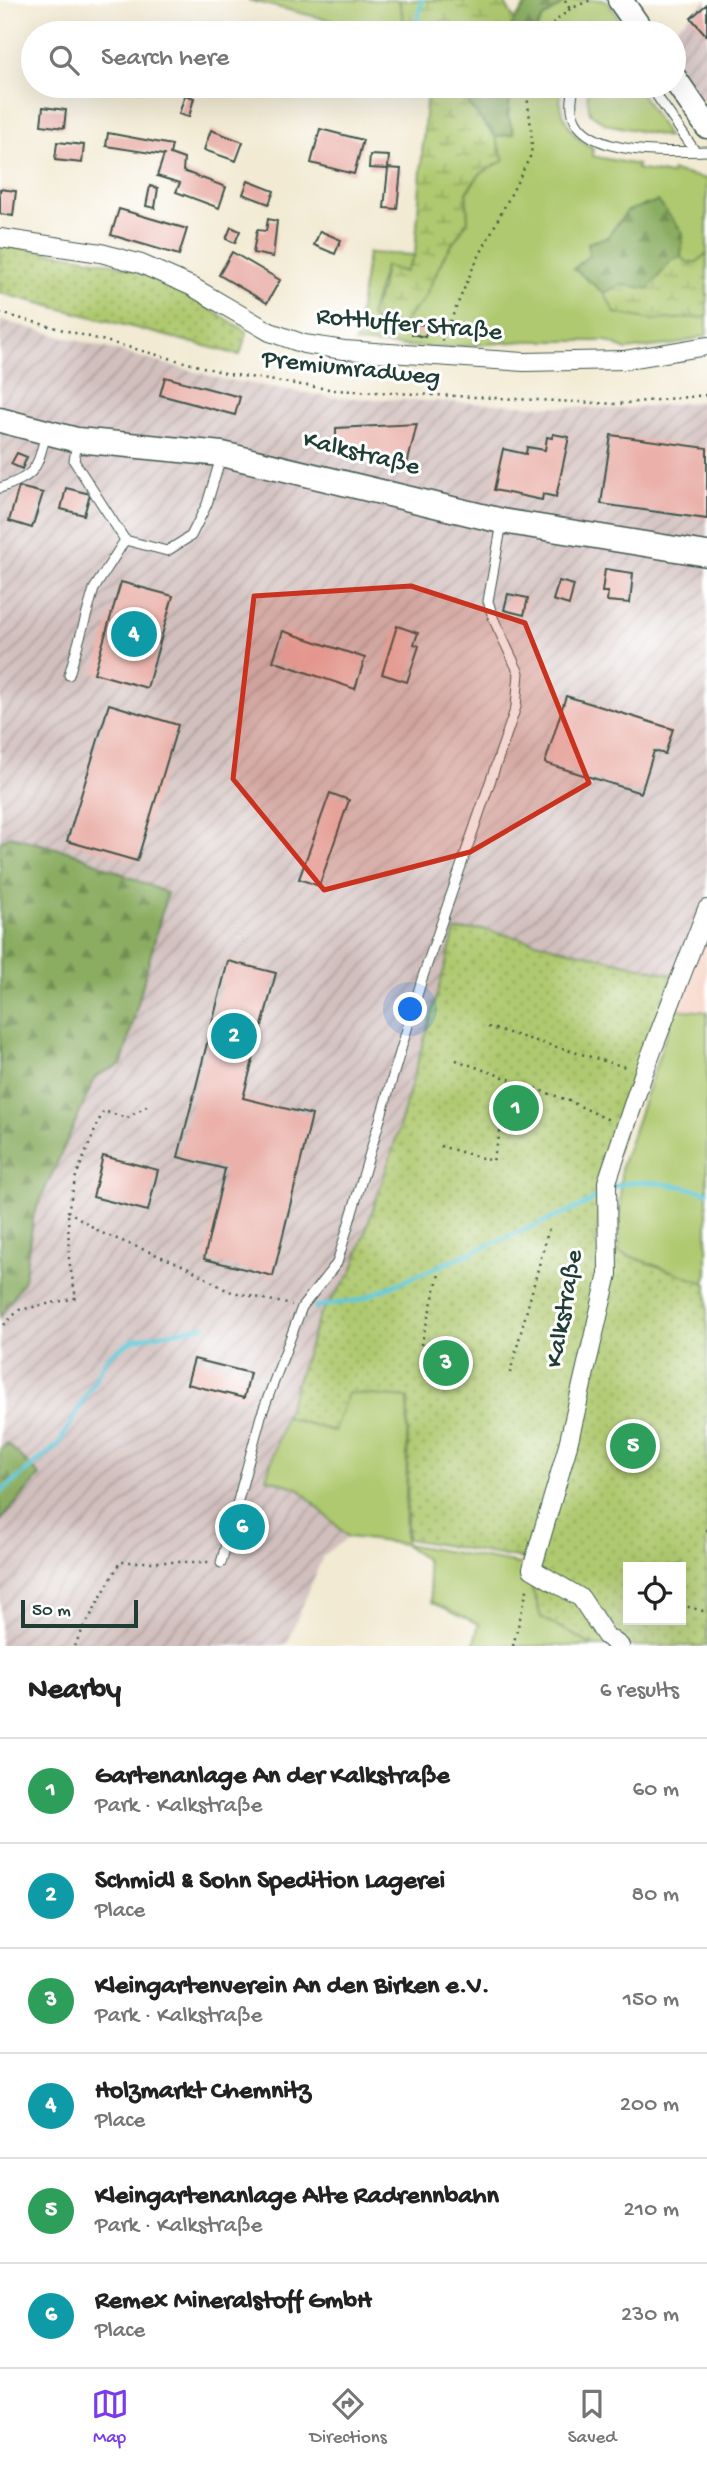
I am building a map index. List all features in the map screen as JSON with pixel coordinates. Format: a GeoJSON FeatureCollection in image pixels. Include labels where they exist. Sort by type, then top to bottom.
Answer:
{"type":"FeatureCollection","features":[{"type":"Feature","properties":{"kind":"main road"},"geometry":{"type":"LineString","coordinates":[[620,0],[632,21]]}},
{"type":"Feature","properties":{"kind":"main road"},"geometry":{"type":"LineString","coordinates":[[686,96],[707,127]]}},
{"type":"Feature","properties":{"kind":"main road","name":"Kalkstraße"},"geometry":{"type":"LineString","coordinates":[[0,420],[77,440],[222,454],[502,521],[707,554]]}},
{"type":"Feature","properties":{"kind":"street","name":"Rottluffer Straße"},"geometry":{"type":"LineString","coordinates":[[0,238],[101,253],[141,264],[191,286],[270,332],[304,344],[435,357],[524,362],[624,360],[707,346]]}},
{"type":"Feature","properties":{"kind":"street","name":"Kalkstraße"},"geometry":{"type":"LineString","coordinates":[[532,1569],[567,1449],[608,1273],[608,1191],[644,1072],[707,909]]}},
{"type":"Feature","properties":{"kind":"street"},"geometry":{"type":"LineString","coordinates":[[532,1569],[581,1598],[606,1636],[620,1646]]}},
{"type":"Feature","properties":{"kind":"lane"},"geometry":{"type":"LineString","coordinates":[[573,98],[575,121],[591,138],[602,143],[667,153],[707,151]]}},
{"type":"Feature","properties":{"kind":"lane"},"geometry":{"type":"LineString","coordinates":[[658,98],[695,151]]}},
{"type":"Feature","properties":{"kind":"lane"},"geometry":{"type":"LineString","coordinates":[[0,488],[29,477],[35,469],[47,432]]}},
{"type":"Feature","properties":{"kind":"lane"},"geometry":{"type":"LineString","coordinates":[[77,440],[74,461],[125,540],[167,551],[191,536],[207,504],[222,454]]}},
{"type":"Feature","properties":{"kind":"lane"},"geometry":{"type":"LineString","coordinates":[[221,1563],[261,1416],[302,1307],[337,1262],[422,979],[516,707],[519,673],[488,601],[502,521]]}},
{"type":"Feature","properties":{"kind":"lane"},"geometry":{"type":"LineString","coordinates":[[69,675],[94,589],[125,540]]}},
{"type":"Feature","properties":{"kind":"path"},"geometry":{"type":"LineString","coordinates":[[565,0],[570,9]]}},
{"type":"Feature","properties":{"kind":"path"},"geometry":{"type":"LineString","coordinates":[[556,21],[570,9],[592,0]]}},
{"type":"Feature","properties":{"kind":"path"},"geometry":{"type":"LineString","coordinates":[[435,357],[472,270],[531,155],[533,135],[527,98]]}},
{"type":"Feature","properties":{"kind":"path","name":"Premiumradweg"},"geometry":{"type":"LineString","coordinates":[[0,313],[229,374],[335,390],[617,404],[707,394]]}},
{"type":"Feature","properties":{"kind":"path"},"geometry":{"type":"LineString","coordinates":[[488,1027],[644,1072]]}},
{"type":"Feature","properties":{"kind":"path"},"geometry":{"type":"LineString","coordinates":[[456,1060],[567,1100],[625,1128]]}},
{"type":"Feature","properties":{"kind":"path"},"geometry":{"type":"LineString","coordinates":[[440,1146],[493,1161],[513,1081]]}},
{"type":"Feature","properties":{"kind":"path"},"geometry":{"type":"LineString","coordinates":[[4,1325],[19,1310],[76,1298],[69,1260],[68,1211],[76,1175],[103,1111],[127,1118],[147,1106]]}},
{"type":"Feature","properties":{"kind":"path"},"geometry":{"type":"LineString","coordinates":[[68,1211],[102,1233],[187,1267],[228,1290],[302,1307]]}},
{"type":"Feature","properties":{"kind":"path"},"geometry":{"type":"LineString","coordinates":[[510,1373],[549,1228]]}},
{"type":"Feature","properties":{"kind":"path"},"geometry":{"type":"LineString","coordinates":[[421,1345],[439,1274]]}},
{"type":"Feature","properties":{"kind":"path"},"geometry":{"type":"LineString","coordinates":[[74,1646],[120,1562],[221,1563]]}},
{"type":"Feature","properties":{"kind":"path"},"geometry":{"type":"LineString","coordinates":[[513,1646],[532,1569]]}},
{"type":"Feature","properties":{"kind":"path"},"geometry":{"type":"LineString","coordinates":[[686,1606],[707,1612]]}},
{"type":"Feature","properties":{"kind":"highlighted area"},"geometry":{"type":"Polygon","coordinates":[[[411,586],[525,623],[589,783],[470,852],[324,890],[233,779],[254,596],[411,586]]]}},
{"type":"Feature","properties":{"kind":"shaded area"},"geometry":{"type":"Polygon","coordinates":[[[707,0],[707,106],[686,77],[686,21],[683,21],[707,0]]]}},
{"type":"Feature","properties":{"kind":"shaded area"},"geometry":{"type":"Polygon","coordinates":[[[0,320],[222,379],[330,397],[617,409],[707,401],[707,909],[681,977],[482,929],[454,932],[393,1149],[352,1272],[319,1316],[266,1477],[298,1488],[348,1537],[323,1556],[286,1646],[0,1646],[0,1521],[39,1476],[7,1443],[0,1449],[0,1318],[24,1280],[34,1214],[96,1076],[122,1064],[10,836],[0,842],[0,320]]]}},
{"type":"Feature","properties":{"kind":"shaded area"},"geometry":{"type":"Polygon","coordinates":[[[707,925],[707,1012],[675,1009],[707,925]]]}},
{"type":"Feature","properties":{"kind":"green space"},"geometry":{"type":"Polygon","coordinates":[[[248,0],[399,0],[404,21],[333,21],[248,0]]]}},
{"type":"Feature","properties":{"kind":"green space"},"geometry":{"type":"Polygon","coordinates":[[[399,0],[503,0],[515,21],[404,21],[399,0]]]}},
{"type":"Feature","properties":{"kind":"green space"},"geometry":{"type":"Polygon","coordinates":[[[529,0],[568,0],[541,21],[514,21],[529,0]]]}},
{"type":"Feature","properties":{"kind":"green space"},"geometry":{"type":"Polygon","coordinates":[[[567,0],[606,0],[618,17],[616,21],[541,21],[567,0]]]}},
{"type":"Feature","properties":{"kind":"green space"},"geometry":{"type":"Polygon","coordinates":[[[426,98],[472,98],[468,104],[495,137],[504,160],[480,174],[466,192],[468,221],[444,256],[424,299],[390,338],[370,316],[381,289],[385,266],[405,272],[415,255],[426,98]]]}},
{"type":"Feature","properties":{"kind":"green space"},"geometry":{"type":"Polygon","coordinates":[[[472,98],[510,98],[508,116],[514,134],[495,137],[468,104],[472,98]]]}},
{"type":"Feature","properties":{"kind":"green space"},"geometry":{"type":"Polygon","coordinates":[[[510,98],[560,98],[567,122],[578,138],[593,148],[592,156],[638,165],[637,169],[671,175],[672,171],[707,179],[707,335],[677,344],[626,350],[606,341],[525,341],[439,348],[355,343],[368,253],[415,255],[405,272],[385,267],[370,316],[424,299],[444,256],[468,221],[466,193],[480,174],[504,160],[495,137],[514,134],[508,116],[510,98]]]}},
{"type":"Feature","properties":{"kind":"green space"},"geometry":{"type":"Polygon","coordinates":[[[588,98],[644,98],[668,137],[606,124],[590,113],[588,98]]]}},
{"type":"Feature","properties":{"kind":"green space"},"geometry":{"type":"Polygon","coordinates":[[[658,201],[683,233],[681,257],[671,261],[649,289],[620,285],[604,293],[574,269],[589,255],[588,243],[607,237],[627,211],[658,201]]]}},
{"type":"Feature","properties":{"kind":"green space"},"geometry":{"type":"Polygon","coordinates":[[[0,245],[105,262],[167,284],[247,332],[240,355],[0,293],[0,245]]]}},
{"type":"Feature","properties":{"kind":"green space"},"geometry":{"type":"Polygon","coordinates":[[[707,253],[707,317],[653,320],[615,313],[604,293],[620,285],[649,289],[671,261],[681,257],[687,262],[697,262],[707,253]]]}},
{"type":"Feature","properties":{"kind":"green space"},"geometry":{"type":"Polygon","coordinates":[[[10,836],[71,852],[167,893],[122,1064],[96,1076],[34,1214],[24,1280],[0,1318],[0,842],[10,836]]]}},
{"type":"Feature","properties":{"kind":"green space"},"geometry":{"type":"Polygon","coordinates":[[[482,929],[673,975],[601,1201],[596,1244],[707,1284],[707,1646],[594,1646],[541,1617],[523,1559],[407,1539],[408,1398],[348,1393],[334,1431],[285,1417],[319,1316],[352,1272],[393,1149],[455,931],[482,929]]]}},
{"type":"Feature","properties":{"kind":"green space"},"geometry":{"type":"Polygon","coordinates":[[[675,1009],[707,1012],[707,1273],[704,1283],[619,1253],[621,1167],[675,1009]]]}},
{"type":"Feature","properties":{"kind":"green space"},"geometry":{"type":"Polygon","coordinates":[[[347,1392],[408,1398],[405,1544],[525,1565],[541,1617],[594,1646],[473,1646],[479,1624],[432,1602],[426,1560],[404,1544],[348,1537],[298,1488],[266,1478],[285,1417],[333,1431],[347,1392]]]}},
{"type":"Feature","properties":{"kind":"green space"},"geometry":{"type":"Polygon","coordinates":[[[7,1443],[40,1476],[0,1521],[0,1449],[7,1443]]]}},
{"type":"Feature","properties":{"kind":"building"},"geometry":{"type":"Polygon","coordinates":[[[707,4],[707,36],[691,18],[707,4]]]}},
{"type":"Feature","properties":{"kind":"building"},"geometry":{"type":"Polygon","coordinates":[[[184,98],[194,98],[189,117],[179,114],[184,98]]]}},
{"type":"Feature","properties":{"kind":"building"},"geometry":{"type":"Polygon","coordinates":[[[43,107],[66,110],[64,128],[41,125],[43,107]]]}},
{"type":"Feature","properties":{"kind":"building"},"geometry":{"type":"Polygon","coordinates":[[[320,129],[363,140],[354,174],[311,163],[320,129]]]}},
{"type":"Feature","properties":{"kind":"building"},"geometry":{"type":"Polygon","coordinates":[[[211,130],[243,142],[236,161],[204,150],[211,130]]]}},
{"type":"Feature","properties":{"kind":"building"},"geometry":{"type":"Polygon","coordinates":[[[108,133],[172,145],[170,154],[184,159],[183,171],[226,187],[219,208],[176,192],[180,183],[157,176],[164,155],[106,146],[108,133]]]}},
{"type":"Feature","properties":{"kind":"building"},"geometry":{"type":"Polygon","coordinates":[[[57,142],[84,145],[82,163],[55,160],[57,142]]]}},
{"type":"Feature","properties":{"kind":"building"},"geometry":{"type":"Polygon","coordinates":[[[370,155],[389,156],[388,168],[401,169],[397,209],[384,208],[388,169],[369,168],[370,155]]]}},
{"type":"Feature","properties":{"kind":"building"},"geometry":{"type":"Polygon","coordinates":[[[248,181],[274,191],[269,204],[243,194],[248,181]]]}},
{"type":"Feature","properties":{"kind":"building"},"geometry":{"type":"Polygon","coordinates":[[[150,186],[158,188],[155,208],[146,206],[150,186]]]}},
{"type":"Feature","properties":{"kind":"building"},"geometry":{"type":"Polygon","coordinates":[[[0,189],[16,191],[13,216],[0,214],[0,189]]]}},
{"type":"Feature","properties":{"kind":"building"},"geometry":{"type":"Polygon","coordinates":[[[119,209],[187,229],[179,255],[111,235],[119,209]]]}},
{"type":"Feature","properties":{"kind":"building"},"geometry":{"type":"Polygon","coordinates":[[[268,219],[277,221],[273,257],[253,253],[257,230],[266,231],[268,219]]]}},
{"type":"Feature","properties":{"kind":"building"},"geometry":{"type":"Polygon","coordinates":[[[231,227],[240,231],[235,243],[226,239],[231,227]]]}},
{"type":"Feature","properties":{"kind":"building"},"geometry":{"type":"Polygon","coordinates":[[[320,231],[341,240],[335,254],[314,245],[320,231]]]}},
{"type":"Feature","properties":{"kind":"building"},"geometry":{"type":"Polygon","coordinates":[[[232,252],[280,280],[267,303],[219,275],[232,252]]]}},
{"type":"Feature","properties":{"kind":"building"},"geometry":{"type":"Polygon","coordinates":[[[415,323],[428,326],[425,337],[412,334],[415,323]]]}},
{"type":"Feature","properties":{"kind":"building"},"geometry":{"type":"Polygon","coordinates":[[[165,377],[240,397],[235,415],[160,395],[165,377]]]}},
{"type":"Feature","properties":{"kind":"building"},"geometry":{"type":"Polygon","coordinates":[[[417,424],[407,465],[336,447],[336,428],[417,424]]]}},
{"type":"Feature","properties":{"kind":"building"},"geometry":{"type":"Polygon","coordinates":[[[553,434],[569,437],[556,497],[543,494],[542,500],[494,490],[503,449],[526,454],[527,447],[545,450],[547,437],[552,438],[553,434]]]}},
{"type":"Feature","properties":{"kind":"building"},"geometry":{"type":"Polygon","coordinates":[[[611,435],[707,448],[707,519],[601,504],[611,435]]]}},
{"type":"Feature","properties":{"kind":"building"},"geometry":{"type":"Polygon","coordinates":[[[17,453],[27,457],[22,469],[11,464],[17,453]]]}},
{"type":"Feature","properties":{"kind":"building"},"geometry":{"type":"Polygon","coordinates":[[[19,487],[43,493],[32,528],[9,521],[19,487]]]}},
{"type":"Feature","properties":{"kind":"building"},"geometry":{"type":"Polygon","coordinates":[[[66,488],[90,494],[84,515],[61,509],[66,488]]]}},
{"type":"Feature","properties":{"kind":"building"},"geometry":{"type":"Polygon","coordinates":[[[605,569],[633,573],[630,603],[607,601],[608,592],[602,592],[605,569]]]}},
{"type":"Feature","properties":{"kind":"building"},"geometry":{"type":"Polygon","coordinates":[[[559,581],[574,585],[569,605],[553,600],[559,581]]]}},
{"type":"Feature","properties":{"kind":"building"},"geometry":{"type":"Polygon","coordinates":[[[121,582],[173,596],[147,688],[94,673],[121,582]]]}},
{"type":"Feature","properties":{"kind":"building"},"geometry":{"type":"Polygon","coordinates":[[[508,594],[528,598],[524,615],[504,610],[508,594]]]}},
{"type":"Feature","properties":{"kind":"building"},"geometry":{"type":"Polygon","coordinates":[[[397,626],[418,633],[414,644],[419,646],[407,682],[382,674],[397,626]]]}},
{"type":"Feature","properties":{"kind":"building"},"geometry":{"type":"Polygon","coordinates":[[[283,631],[365,658],[355,689],[273,661],[283,631]]]}},
{"type":"Feature","properties":{"kind":"building"},"geometry":{"type":"Polygon","coordinates":[[[566,696],[673,729],[665,754],[654,751],[641,793],[545,763],[566,696]]]}},
{"type":"Feature","properties":{"kind":"building"},"geometry":{"type":"Polygon","coordinates":[[[109,704],[178,725],[137,861],[67,841],[109,704]]]}},
{"type":"Feature","properties":{"kind":"building"},"geometry":{"type":"Polygon","coordinates":[[[330,793],[349,800],[319,886],[299,879],[330,793]]]}},
{"type":"Feature","properties":{"kind":"building"},"geometry":{"type":"Polygon","coordinates":[[[228,961],[276,973],[243,1098],[312,1115],[273,1276],[204,1259],[225,1169],[178,1157],[228,961]]]}},
{"type":"Feature","properties":{"kind":"building"},"geometry":{"type":"Polygon","coordinates":[[[103,1156],[158,1170],[148,1211],[93,1197],[103,1156]]]}},
{"type":"Feature","properties":{"kind":"building"},"geometry":{"type":"Polygon","coordinates":[[[194,1359],[250,1373],[244,1398],[187,1384],[194,1359]]]}},
{"type":"Feature","properties":{"kind":"building"},"geometry":{"type":"Polygon","coordinates":[[[239,1518],[250,1521],[246,1536],[235,1534],[239,1518]]]}},
{"type":"Feature","properties":{"kind":"waterway"},"geometry":{"type":"LineString","coordinates":[[417,21],[422,0]]}},
{"type":"Feature","properties":{"kind":"waterway"},"geometry":{"type":"LineString","coordinates":[[611,1188],[646,1182],[707,1192]]}},
{"type":"Feature","properties":{"kind":"waterway"},"geometry":{"type":"LineString","coordinates":[[315,1307],[359,1300],[588,1203],[603,1191]]}},
{"type":"Feature","properties":{"kind":"waterway"},"geometry":{"type":"LineString","coordinates":[[0,1493],[59,1444],[108,1356],[135,1339],[204,1326]]}},
{"type":"Feature","properties":{"kind":"place","name":"Holzmarkt Chemnitz"},"geometry":{"type":"Point","coordinates":[134,634]}},
{"type":"Feature","properties":{"kind":"place","name":"Schmidl & Sohn Spedition Lagerei"},"geometry":{"type":"Point","coordinates":[234,1036]}},
{"type":"Feature","properties":{"kind":"place","name":"Gartenanlage An der Kalkstraße"},"geometry":{"type":"Point","coordinates":[516,1108]}},
{"type":"Feature","properties":{"kind":"place","name":"Kleingartenverein An den Birken e.V."},"geometry":{"type":"Point","coordinates":[446,1363]}},
{"type":"Feature","properties":{"kind":"place","name":"Kleingartenanlage Alte Radrennbahn"},"geometry":{"type":"Point","coordinates":[633,1446]}},
{"type":"Feature","properties":{"kind":"place","name":"Remex Mineralstoff GmbH"},"geometry":{"type":"Point","coordinates":[242,1527]}}]}
